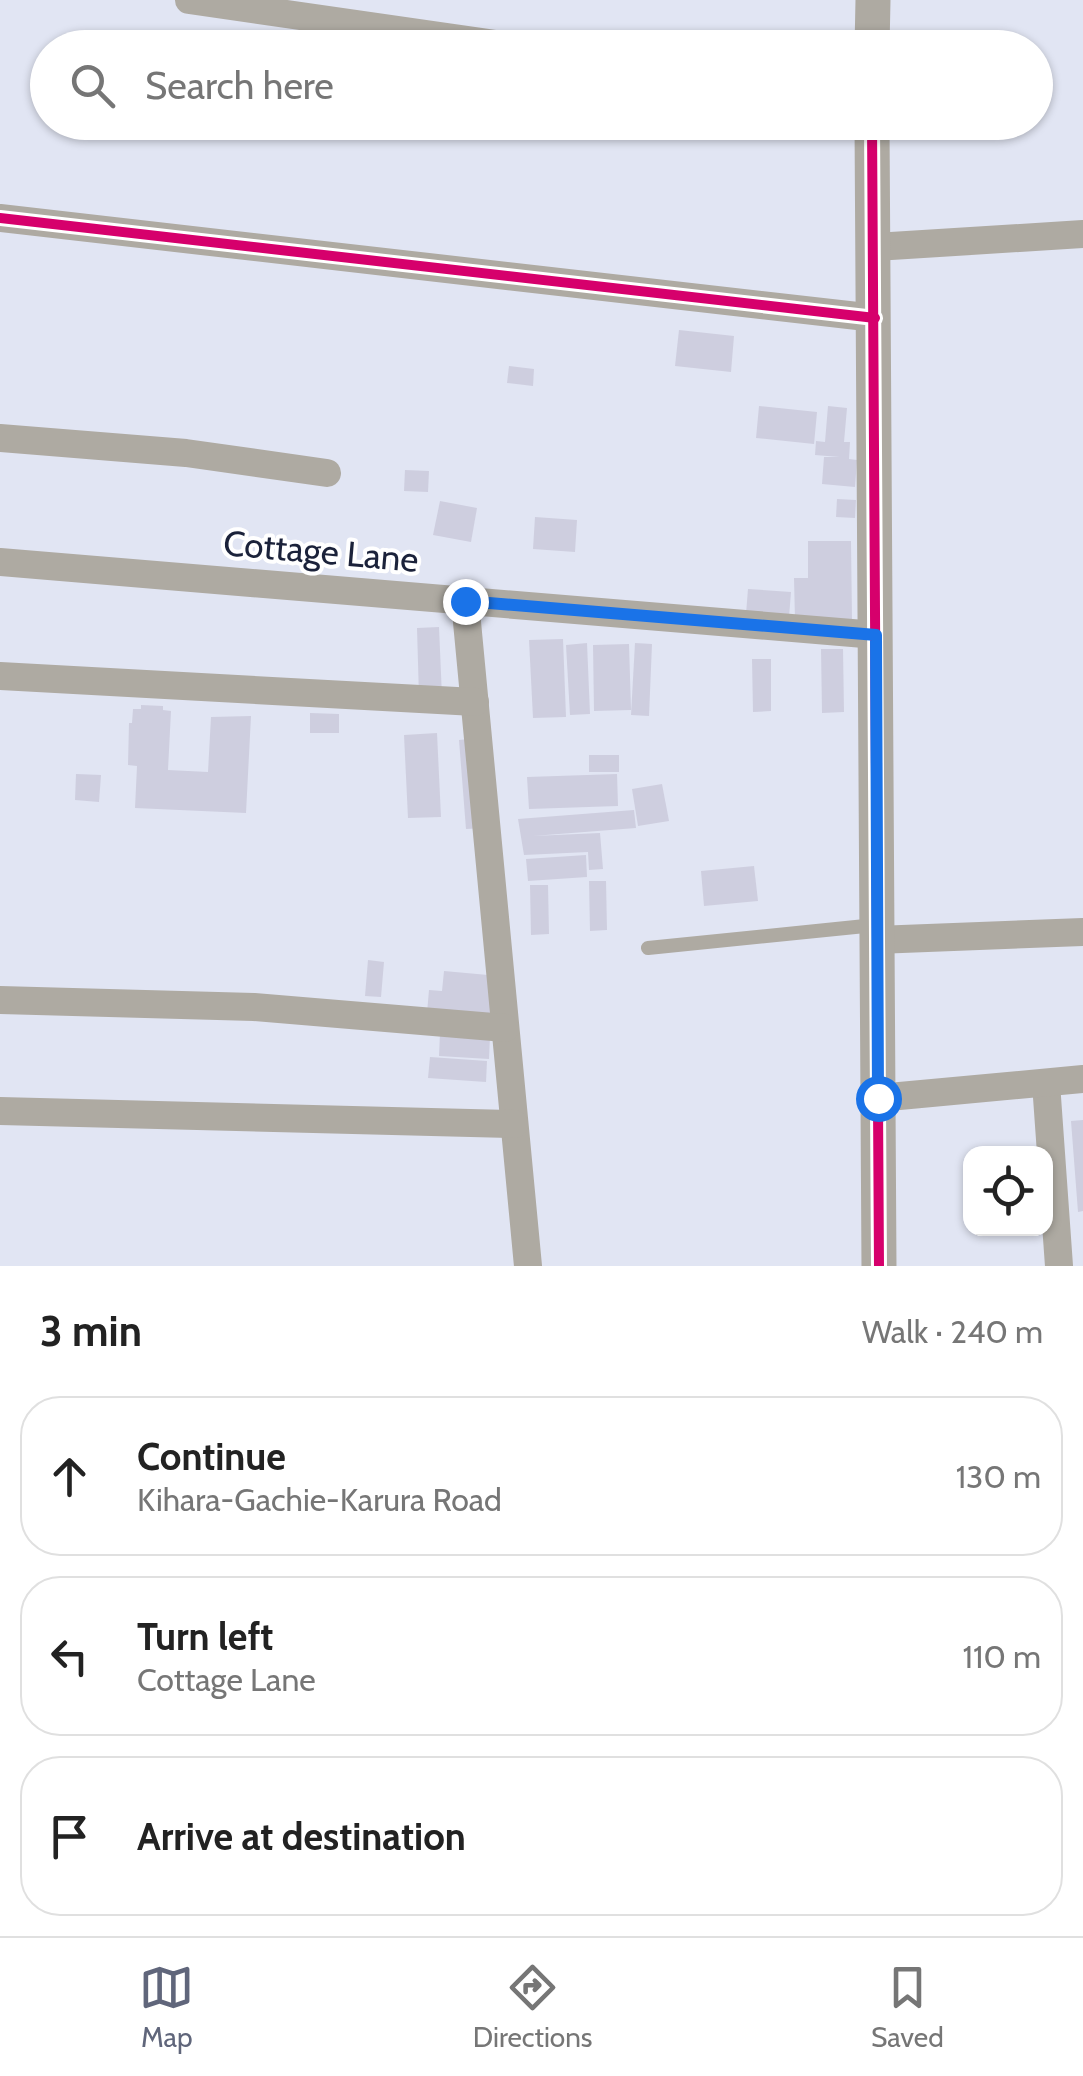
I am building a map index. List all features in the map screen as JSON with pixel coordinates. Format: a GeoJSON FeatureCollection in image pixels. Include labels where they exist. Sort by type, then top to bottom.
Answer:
{"type":"FeatureCollection","features":[{"type":"Feature","properties":{"kind":"street"},"geometry":{"type":"LineString","coordinates":[[189,0],[397,30]]}},
{"type":"Feature","properties":{"kind":"street"},"geometry":{"type":"LineString","coordinates":[[872,0],[872,30]]}},
{"type":"Feature","properties":{"kind":"street"},"geometry":{"type":"LineString","coordinates":[[872,140],[879,1266]]}},
{"type":"Feature","properties":{"kind":"street"},"geometry":{"type":"LineString","coordinates":[[0,218],[875,318]]}},
{"type":"Feature","properties":{"kind":"street"},"geometry":{"type":"LineString","coordinates":[[875,247],[1083,234]]}},
{"type":"Feature","properties":{"kind":"street"},"geometry":{"type":"LineString","coordinates":[[0,438],[186,453],[327,473]]}},
{"type":"Feature","properties":{"kind":"street","name":"Cottage Lane"},"geometry":{"type":"LineString","coordinates":[[0,562],[876,635]]}},
{"type":"Feature","properties":{"kind":"street"},"geometry":{"type":"LineString","coordinates":[[465,601],[528,1266]]}},
{"type":"Feature","properties":{"kind":"street"},"geometry":{"type":"LineString","coordinates":[[0,676],[475,702]]}},
{"type":"Feature","properties":{"kind":"street"},"geometry":{"type":"LineString","coordinates":[[875,933],[1083,932]]}},
{"type":"Feature","properties":{"kind":"street"},"geometry":{"type":"LineString","coordinates":[[0,1000],[254,1008],[505,1028]]}},
{"type":"Feature","properties":{"kind":"street"},"geometry":{"type":"LineString","coordinates":[[878,1098],[1083,1080]]}},
{"type":"Feature","properties":{"kind":"street"},"geometry":{"type":"LineString","coordinates":[[1046,1084],[1059,1266]]}},
{"type":"Feature","properties":{"kind":"street"},"geometry":{"type":"LineString","coordinates":[[0,1112],[514,1124]]}},
{"type":"Feature","properties":{"kind":"lane"},"geometry":{"type":"LineString","coordinates":[[648,948],[875,933]]}},
{"type":"Feature","properties":{"kind":"building"},"geometry":{"type":"Polygon","coordinates":[[[679,330],[734,336],[731,372],[675,366],[679,330]]]}},
{"type":"Feature","properties":{"kind":"building"},"geometry":{"type":"Polygon","coordinates":[[[509,366],[534,369],[533,386],[507,383],[509,366]]]}},
{"type":"Feature","properties":{"kind":"building"},"geometry":{"type":"Polygon","coordinates":[[[759,406],[817,412],[814,444],[756,438],[759,406]]]}},
{"type":"Feature","properties":{"kind":"building"},"geometry":{"type":"Polygon","coordinates":[[[828,406],[847,408],[844,442],[850,442],[849,459],[857,460],[855,487],[822,484],[824,457],[840,457],[815,455],[816,441],[825,442],[828,406]]]}},
{"type":"Feature","properties":{"kind":"building"},"geometry":{"type":"Polygon","coordinates":[[[405,470],[429,471],[428,492],[404,491],[405,470]]]}},
{"type":"Feature","properties":{"kind":"building"},"geometry":{"type":"Polygon","coordinates":[[[837,499],[856,500],[855,518],[836,517],[837,499]]]}},
{"type":"Feature","properties":{"kind":"building"},"geometry":{"type":"Polygon","coordinates":[[[440,501],[477,508],[471,542],[433,535],[440,501]]]}},
{"type":"Feature","properties":{"kind":"building"},"geometry":{"type":"Polygon","coordinates":[[[535,517],[577,520],[575,552],[533,549],[535,517]]]}},
{"type":"Feature","properties":{"kind":"building"},"geometry":{"type":"Polygon","coordinates":[[[808,541],[851,541],[852,620],[795,620],[794,578],[808,578],[808,541]]]}},
{"type":"Feature","properties":{"kind":"building"},"geometry":{"type":"Polygon","coordinates":[[[748,589],[791,592],[789,617],[746,614],[748,589]]]}},
{"type":"Feature","properties":{"kind":"building"},"geometry":{"type":"Polygon","coordinates":[[[439,627],[442,697],[419,697],[417,628],[439,627]]]}},
{"type":"Feature","properties":{"kind":"building"},"geometry":{"type":"Polygon","coordinates":[[[563,639],[566,717],[533,718],[529,640],[563,639]]]}},
{"type":"Feature","properties":{"kind":"building"},"geometry":{"type":"Polygon","coordinates":[[[587,643],[590,714],[570,715],[566,645],[587,643]]]}},
{"type":"Feature","properties":{"kind":"building"},"geometry":{"type":"Polygon","coordinates":[[[635,643],[652,644],[649,716],[631,715],[635,643]]]}},
{"type":"Feature","properties":{"kind":"building"},"geometry":{"type":"Polygon","coordinates":[[[629,644],[631,710],[594,711],[593,645],[629,644]]]}},
{"type":"Feature","properties":{"kind":"building"},"geometry":{"type":"Polygon","coordinates":[[[821,649],[843,649],[844,712],[822,713],[821,649]]]}},
{"type":"Feature","properties":{"kind":"building"},"geometry":{"type":"Polygon","coordinates":[[[752,659],[771,659],[771,711],[753,712],[752,659]]]}},
{"type":"Feature","properties":{"kind":"building"},"geometry":{"type":"Polygon","coordinates":[[[141,705],[163,706],[163,710],[171,711],[168,770],[208,772],[211,717],[251,716],[246,813],[135,808],[137,766],[128,765],[129,723],[133,709],[141,709],[141,705]]]}},
{"type":"Feature","properties":{"kind":"building"},"geometry":{"type":"Polygon","coordinates":[[[310,713],[339,714],[339,733],[310,733],[310,713]]]}},
{"type":"Feature","properties":{"kind":"building"},"geometry":{"type":"Polygon","coordinates":[[[437,733],[441,817],[408,818],[404,735],[437,733]]]}},
{"type":"Feature","properties":{"kind":"building"},"geometry":{"type":"Polygon","coordinates":[[[478,738],[485,828],[466,829],[459,740],[478,738]]]}},
{"type":"Feature","properties":{"kind":"building"},"geometry":{"type":"Polygon","coordinates":[[[589,755],[619,755],[619,772],[589,772],[589,755]]]}},
{"type":"Feature","properties":{"kind":"building"},"geometry":{"type":"Polygon","coordinates":[[[76,774],[101,775],[99,802],[75,800],[76,774]]]}},
{"type":"Feature","properties":{"kind":"building"},"geometry":{"type":"Polygon","coordinates":[[[617,774],[618,806],[529,809],[527,777],[617,774]]]}},
{"type":"Feature","properties":{"kind":"building"},"geometry":{"type":"Polygon","coordinates":[[[662,784],[669,821],[638,826],[632,789],[662,784]]]}},
{"type":"Feature","properties":{"kind":"building"},"geometry":{"type":"Polygon","coordinates":[[[634,810],[636,828],[533,836],[600,833],[603,869],[589,870],[588,852],[524,855],[518,819],[634,810]]]}},
{"type":"Feature","properties":{"kind":"building"},"geometry":{"type":"Polygon","coordinates":[[[586,855],[587,877],[528,881],[526,859],[586,855]]]}},
{"type":"Feature","properties":{"kind":"building"},"geometry":{"type":"Polygon","coordinates":[[[754,866],[758,901],[704,906],[701,871],[754,866]]]}},
{"type":"Feature","properties":{"kind":"building"},"geometry":{"type":"Polygon","coordinates":[[[589,881],[606,881],[607,930],[590,931],[589,881]]]}},
{"type":"Feature","properties":{"kind":"building"},"geometry":{"type":"Polygon","coordinates":[[[530,885],[548,885],[549,934],[531,935],[530,885]]]}},
{"type":"Feature","properties":{"kind":"building"},"geometry":{"type":"Polygon","coordinates":[[[368,960],[384,962],[381,997],[365,996],[368,960]]]}},
{"type":"Feature","properties":{"kind":"building"},"geometry":{"type":"Polygon","coordinates":[[[444,971],[499,976],[496,1019],[427,1013],[429,990],[442,991],[444,971]]]}},
{"type":"Feature","properties":{"kind":"building"},"geometry":{"type":"Polygon","coordinates":[[[440,1033],[490,1036],[489,1059],[439,1056],[440,1033]]]}},
{"type":"Feature","properties":{"kind":"building"},"geometry":{"type":"Polygon","coordinates":[[[430,1057],[487,1061],[486,1082],[428,1078],[430,1057]]]}},
{"type":"Feature","properties":{"kind":"building"},"geometry":{"type":"Polygon","coordinates":[[[1083,1120],[1083,1211],[1078,1212],[1071,1121],[1083,1120]]]}},
{"type":"Feature","properties":{"kind":"cycle path"},"geometry":{"type":"LineString","coordinates":[[872,140],[879,1266]]}},
{"type":"Feature","properties":{"kind":"cycle path"},"geometry":{"type":"LineString","coordinates":[[0,218],[875,318]]}},
{"type":"Feature","properties":{"kind":"route"},"geometry":{"type":"LineString","coordinates":[[465,601],[876,635],[878,1098]]}}]}
